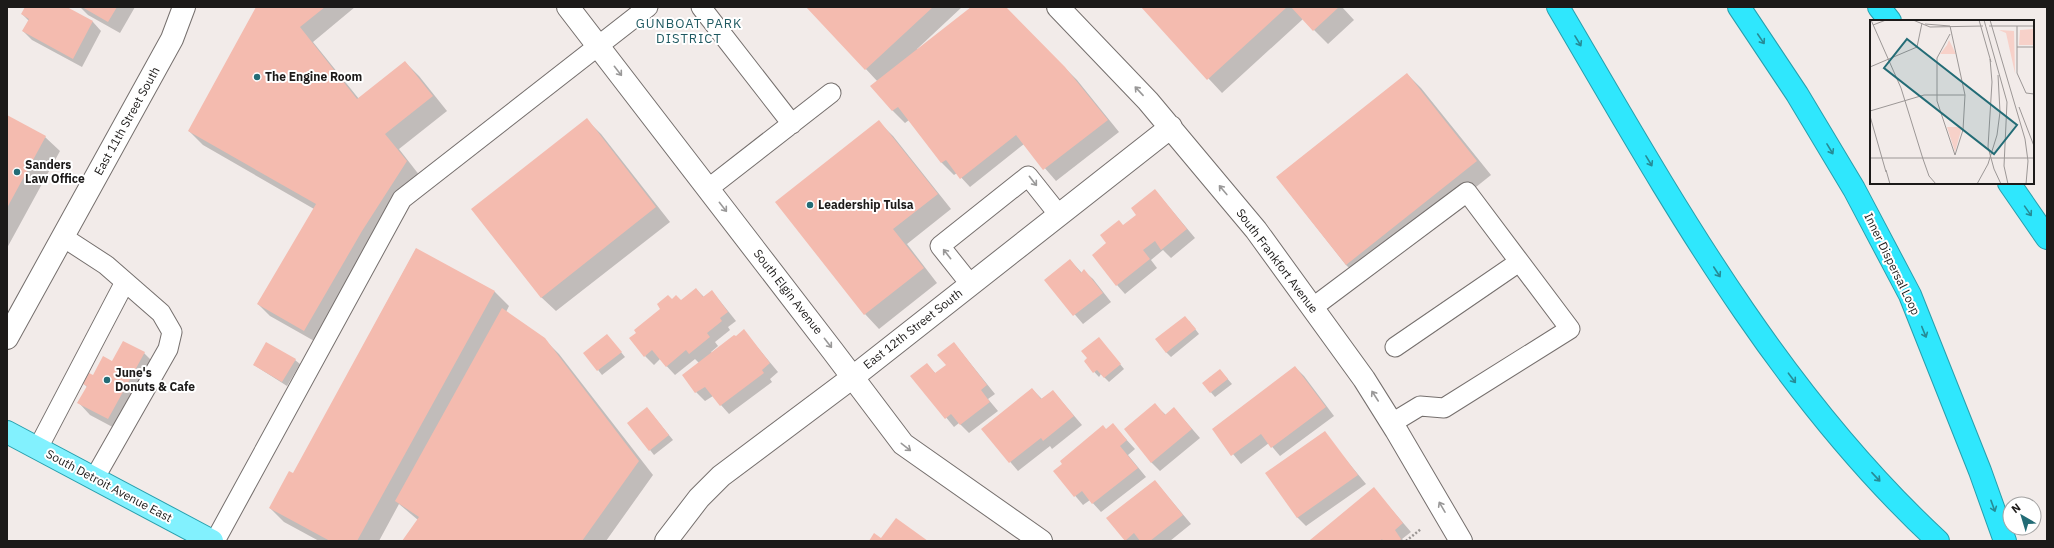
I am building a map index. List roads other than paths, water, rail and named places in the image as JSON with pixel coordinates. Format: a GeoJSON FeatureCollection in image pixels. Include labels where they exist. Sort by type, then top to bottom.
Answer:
{"type":"FeatureCollection","features":[{"type":"Feature","properties":{"kind":"highway"},"geometry":{"type":"LineString","coordinates":[[1558,7],[1715,270],[1763,341],[1812,406],[1857,457],[1918,522],[1938,541]]}},
{"type":"Feature","properties":{"kind":"highway","name":"Inner Dispersal Loop"},"geometry":{"type":"LineString","coordinates":[[1739,7],[1797,94],[1854,189],[1910,295],[2006,541]]}},
{"type":"Feature","properties":{"kind":"highway"},"geometry":{"type":"LineString","coordinates":[[1879,7],[1889,20]]}},
{"type":"Feature","properties":{"kind":"highway"},"geometry":{"type":"LineString","coordinates":[[2010,184],[2047,238]]}},
{"type":"Feature","properties":{"kind":"main road","name":"South Detroit Avenue East"},"geometry":{"type":"LineString","coordinates":[[7,432],[212,541]]}},
{"type":"Feature","properties":{"kind":"street","name":"East 11th Street South"},"geometry":{"type":"LineString","coordinates":[[7,338],[172,39],[184,7]]}},
{"type":"Feature","properties":{"kind":"street","name":"South Elgin Avenue"},"geometry":{"type":"LineString","coordinates":[[568,7],[709,188],[853,376],[903,444],[1041,541]]}},
{"type":"Feature","properties":{"kind":"street","name":"South Frankfort Avenue"},"geometry":{"type":"LineString","coordinates":[[1058,7],[1140,92],[1256,230],[1364,379],[1392,423],[1461,541]]}},
{"type":"Feature","properties":{"kind":"street","name":"East 12th Street South"},"geometry":{"type":"LineString","coordinates":[[666,541],[699,498],[721,476],[971,285],[1171,128]]}},
{"type":"Feature","properties":{"kind":"lane"},"geometry":{"type":"LineString","coordinates":[[215,541],[402,199],[648,7]]}},
{"type":"Feature","properties":{"kind":"lane"},"geometry":{"type":"LineString","coordinates":[[701,7],[792,124]]}},
{"type":"Feature","properties":{"kind":"lane"},"geometry":{"type":"LineString","coordinates":[[709,188],[831,93]]}},
{"type":"Feature","properties":{"kind":"lane"},"geometry":{"type":"LineString","coordinates":[[971,285],[940,246],[1022,180],[1028,176],[1059,215]]}},
{"type":"Feature","properties":{"kind":"lane"},"geometry":{"type":"LineString","coordinates":[[1312,308],[1467,192],[1570,329],[1444,408],[1420,406],[1392,423]]}},
{"type":"Feature","properties":{"kind":"lane"},"geometry":{"type":"LineString","coordinates":[[63,237],[106,265],[161,313],[172,332],[168,349],[94,479]]}},
{"type":"Feature","properties":{"kind":"lane"},"geometry":{"type":"LineString","coordinates":[[1395,346],[1519,262]]}},
{"type":"Feature","properties":{"kind":"lane"},"geometry":{"type":"LineString","coordinates":[[38,448],[125,282]]}},
{"type":"Feature","properties":{"kind":"place","name":"The Engine Room"},"geometry":{"type":"Point","coordinates":[257,77]}},
{"type":"Feature","properties":{"kind":"place","name":"Sanders Law Office"},"geometry":{"type":"Point","coordinates":[17,172]}},
{"type":"Feature","properties":{"kind":"place","name":"Leadership Tulsa"},"geometry":{"type":"Point","coordinates":[810,205]}},
{"type":"Feature","properties":{"kind":"place","name":"June's Donuts & Cafe"},"geometry":{"type":"Point","coordinates":[107,380]}},
{"type":"Feature","properties":{"kind":"district","name":"GUNBOAT PARK DISTRICT"},"geometry":{"type":"Point","coordinates":[689,30]}}]}
